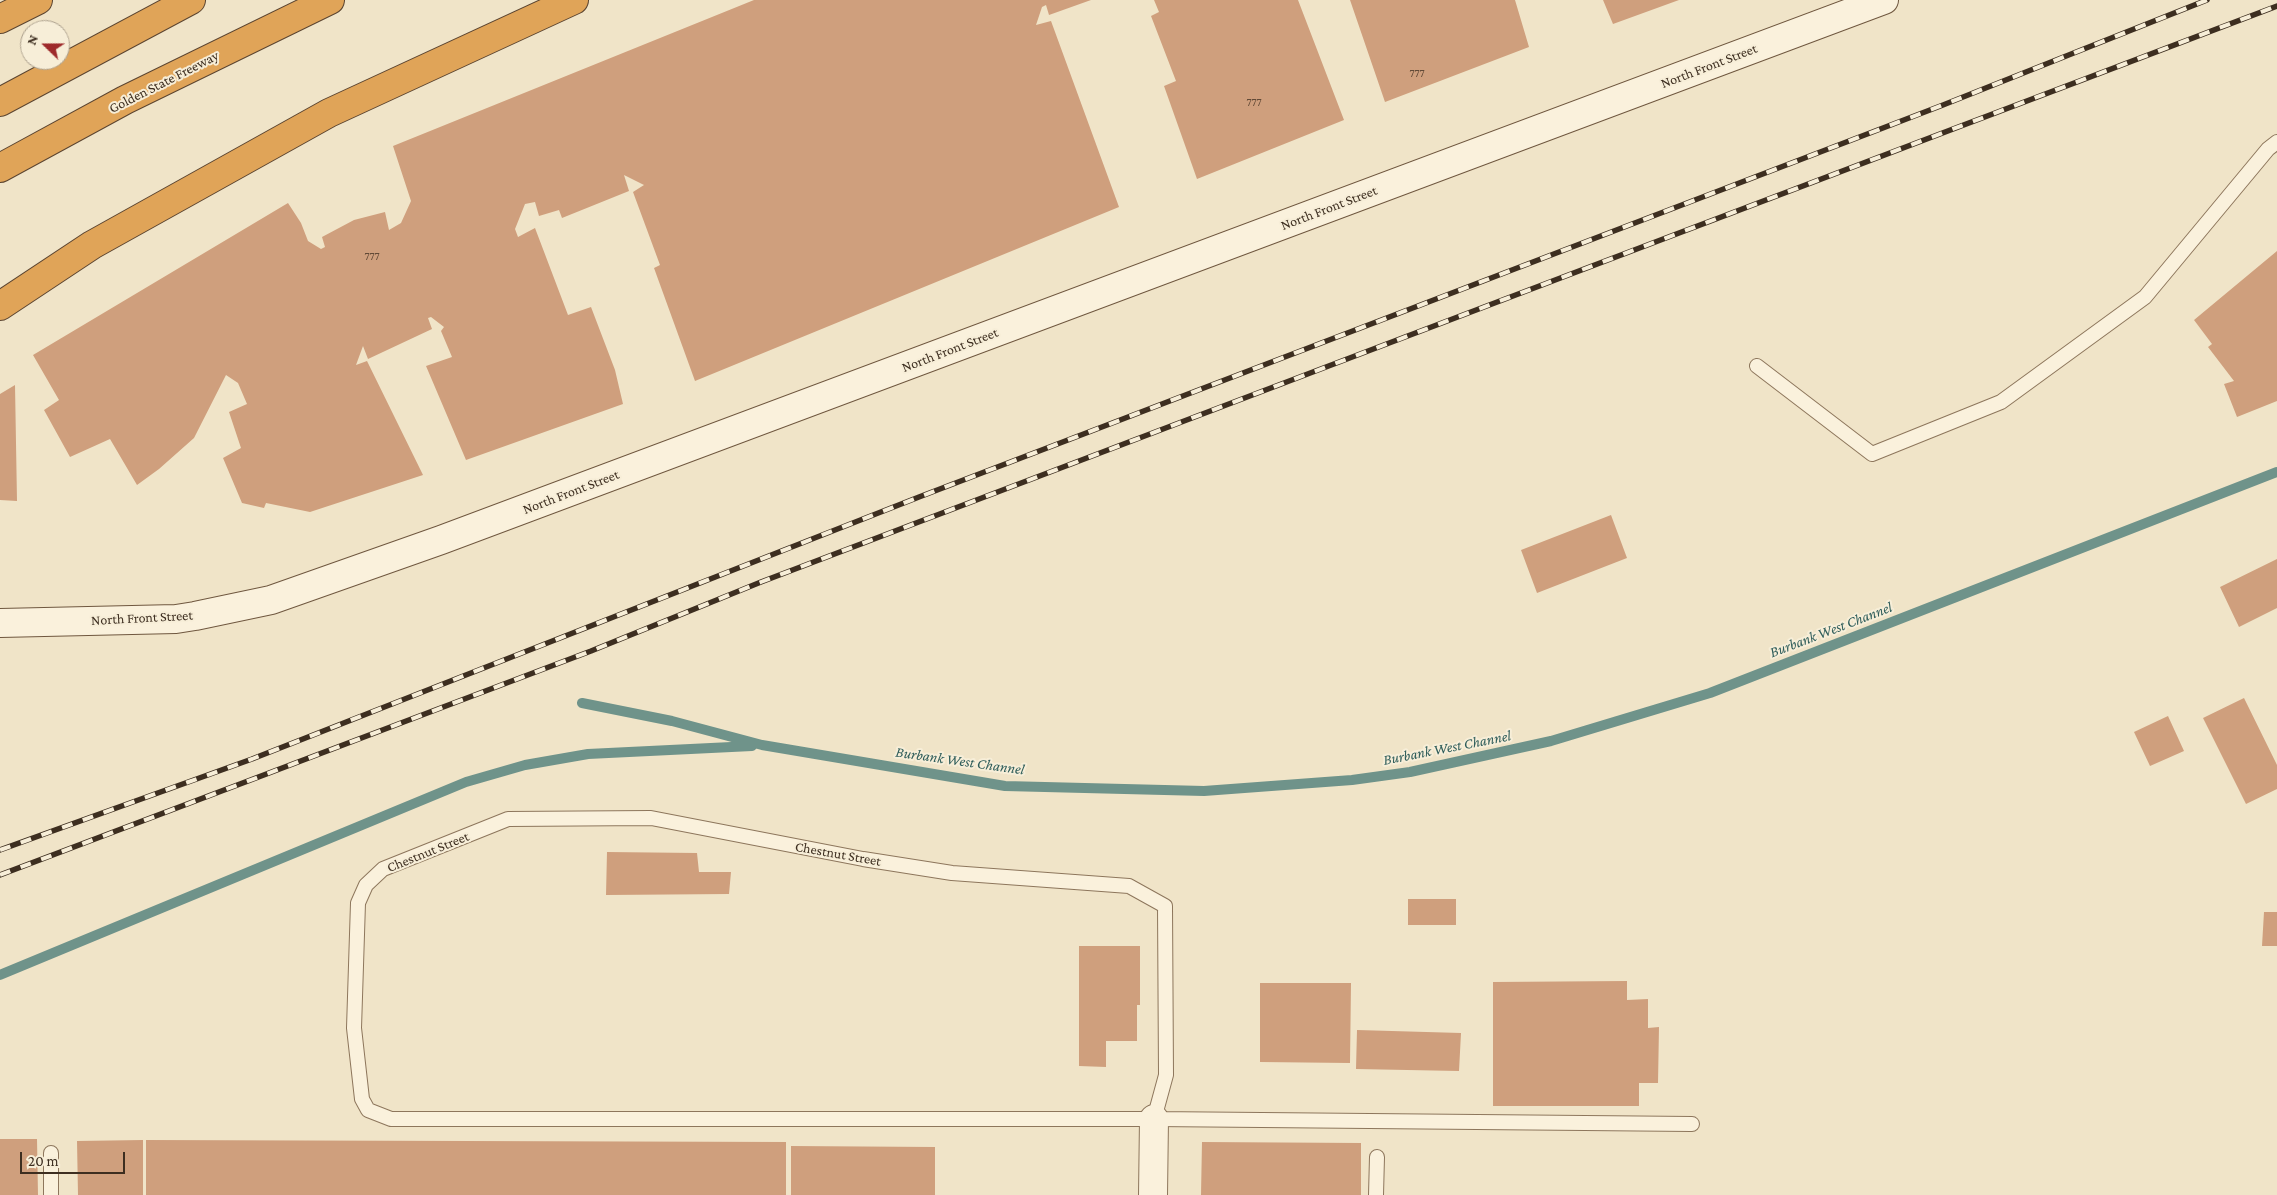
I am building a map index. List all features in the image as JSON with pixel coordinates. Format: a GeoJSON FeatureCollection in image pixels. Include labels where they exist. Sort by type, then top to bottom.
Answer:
{"type":"FeatureCollection","features":[{"type":"Feature","properties":{"kind":"highway"},"geometry":{"type":"LineString","coordinates":[[0,19],[38,0]]}},
{"type":"Feature","properties":{"kind":"highway"},"geometry":{"type":"LineString","coordinates":[[0,102],[191,0]]}},
{"type":"Feature","properties":{"kind":"highway","name":"Golden State Freeway"},"geometry":{"type":"LineString","coordinates":[[0,168],[125,100],[330,0]]}},
{"type":"Feature","properties":{"kind":"highway"},"geometry":{"type":"LineString","coordinates":[[0,306],[92,245],[329,113],[574,0]]}},
{"type":"Feature","properties":{"kind":"main road","name":"North Front Street"},"geometry":{"type":"LineString","coordinates":[[0,623],[176,619],[271,600],[442,540],[1884,0]]}},
{"type":"Feature","properties":{"kind":"main road","name":"Chestnut Street"},"geometry":{"type":"LineString","coordinates":[[1153,1195],[1154,1119]]}},
{"type":"Feature","properties":{"kind":"lane"},"geometry":{"type":"LineString","coordinates":[[1757,366],[1872,454],[2001,402],[2145,297],[2268,149],[2277,142]]}},
{"type":"Feature","properties":{"kind":"lane","name":"Chestnut Street"},"geometry":{"type":"LineString","coordinates":[[651,818],[863,859],[944,872],[1129,886],[1165,906],[1166,1075],[1154,1119],[390,1119],[368,1110],[362,1099],[354,1028],[358,903],[366,885],[383,869],[508,819],[651,818]]}},
{"type":"Feature","properties":{"kind":"lane"},"geometry":{"type":"LineString","coordinates":[[1154,1119],[1692,1124]]}},
{"type":"Feature","properties":{"kind":"lane"},"geometry":{"type":"LineString","coordinates":[[50,1195],[51,1154]]}},
{"type":"Feature","properties":{"kind":"lane"},"geometry":{"type":"LineString","coordinates":[[1376,1195],[1377,1157]]}},
{"type":"Feature","properties":{"kind":"building"},"geometry":{"type":"Polygon","coordinates":[[[754,0],[1091,0],[1049,15],[1046,5],[1042,7],[1036,25],[1051,21],[1119,207],[695,381],[654,268],[660,265],[633,192],[644,185],[624,175],[629,191],[562,218],[559,210],[539,216],[535,202],[525,204],[515,229],[518,237],[535,228],[568,315],[591,307],[615,370],[623,404],[466,460],[426,366],[452,357],[441,331],[444,327],[431,317],[428,318],[432,329],[368,359],[363,346],[356,365],[367,361],[423,475],[310,512],[266,503],[264,508],[242,503],[223,458],[241,448],[229,412],[247,404],[238,383],[226,375],[194,438],[159,469],[137,485],[110,439],[70,457],[44,410],[59,400],[33,355],[288,203],[301,223],[308,241],[321,249],[325,247],[322,237],[354,220],[385,212],[389,230],[401,223],[411,201],[393,146],[754,0]]]}},
{"type":"Feature","properties":{"kind":"building"},"geometry":{"type":"Polygon","coordinates":[[[1154,0],[1298,0],[1344,120],[1197,179],[1164,86],[1176,81],[1151,16],[1159,12],[1154,0]]]}},
{"type":"Feature","properties":{"kind":"building"},"geometry":{"type":"Polygon","coordinates":[[[1350,0],[1515,0],[1529,47],[1385,102],[1350,0]]]}},
{"type":"Feature","properties":{"kind":"building"},"geometry":{"type":"Polygon","coordinates":[[[1603,0],[1679,0],[1613,24],[1603,0]]]}},
{"type":"Feature","properties":{"kind":"building"},"geometry":{"type":"Polygon","coordinates":[[[2277,251],[2277,401],[2237,417],[2224,384],[2234,381],[2208,347],[2212,344],[2194,320],[2277,251]]]}},
{"type":"Feature","properties":{"kind":"building"},"geometry":{"type":"Polygon","coordinates":[[[15,385],[17,501],[0,500],[0,394],[15,385]]]}},
{"type":"Feature","properties":{"kind":"building"},"geometry":{"type":"Polygon","coordinates":[[[1611,515],[1627,558],[1537,593],[1521,550],[1611,515]]]}},
{"type":"Feature","properties":{"kind":"building"},"geometry":{"type":"Polygon","coordinates":[[[2277,559],[2277,608],[2239,627],[2220,587],[2277,559]]]}},
{"type":"Feature","properties":{"kind":"building"},"geometry":{"type":"Polygon","coordinates":[[[2244,698],[2277,765],[2277,789],[2246,804],[2203,718],[2244,698]]]}},
{"type":"Feature","properties":{"kind":"building"},"geometry":{"type":"Polygon","coordinates":[[[2168,716],[2184,751],[2150,766],[2134,732],[2168,716]]]}},
{"type":"Feature","properties":{"kind":"building"},"geometry":{"type":"Polygon","coordinates":[[[607,852],[697,853],[699,872],[731,872],[729,894],[606,895],[607,852]]]}},
{"type":"Feature","properties":{"kind":"building"},"geometry":{"type":"Polygon","coordinates":[[[1408,899],[1456,899],[1456,925],[1408,925],[1408,899]]]}},
{"type":"Feature","properties":{"kind":"building"},"geometry":{"type":"Polygon","coordinates":[[[2264,912],[2277,912],[2277,946],[2262,946],[2264,912]]]}},
{"type":"Feature","properties":{"kind":"building"},"geometry":{"type":"Polygon","coordinates":[[[1079,946],[1140,946],[1140,1005],[1137,1005],[1137,1041],[1106,1041],[1106,1067],[1079,1066],[1079,946]]]}},
{"type":"Feature","properties":{"kind":"building"},"geometry":{"type":"Polygon","coordinates":[[[1627,981],[1627,1000],[1648,999],[1648,1028],[1659,1027],[1658,1083],[1639,1083],[1639,1106],[1493,1106],[1493,982],[1627,981]]]}},
{"type":"Feature","properties":{"kind":"building"},"geometry":{"type":"Polygon","coordinates":[[[1260,983],[1351,983],[1350,1063],[1260,1062],[1260,983]]]}},
{"type":"Feature","properties":{"kind":"building"},"geometry":{"type":"Polygon","coordinates":[[[1357,1030],[1461,1033],[1459,1071],[1356,1069],[1357,1030]]]}},
{"type":"Feature","properties":{"kind":"building"},"geometry":{"type":"Polygon","coordinates":[[[0,1139],[37,1139],[38,1195],[0,1195],[0,1139]]]}},
{"type":"Feature","properties":{"kind":"building"},"geometry":{"type":"Polygon","coordinates":[[[143,1140],[143,1195],[78,1195],[77,1141],[143,1140]]]}},
{"type":"Feature","properties":{"kind":"building"},"geometry":{"type":"Polygon","coordinates":[[[146,1140],[786,1142],[786,1195],[146,1195],[146,1140]]]}},
{"type":"Feature","properties":{"kind":"building"},"geometry":{"type":"Polygon","coordinates":[[[1202,1142],[1361,1143],[1361,1195],[1201,1195],[1202,1142]]]}},
{"type":"Feature","properties":{"kind":"building"},"geometry":{"type":"Polygon","coordinates":[[[791,1146],[935,1147],[935,1195],[791,1195],[791,1146]]]}},
{"type":"Feature","properties":{"kind":"waterway","name":"Burbank West Channel"},"geometry":{"type":"LineString","coordinates":[[582,703],[672,721],[762,745],[1005,786],[1204,791],[1352,780],[1410,772],[1551,741],[1710,693],[2277,472]]}},
{"type":"Feature","properties":{"kind":"waterway"},"geometry":{"type":"LineString","coordinates":[[0,975],[466,782],[525,765],[588,754],[752,746]]}},
{"type":"Feature","properties":{"kind":"railway"},"geometry":{"type":"LineString","coordinates":[[0,850],[252,759],[919,497],[1943,105],[2207,0]]}},
{"type":"Feature","properties":{"kind":"railway"},"geometry":{"type":"LineString","coordinates":[[0,875],[591,651],[761,582],[2277,6]]}}]}
